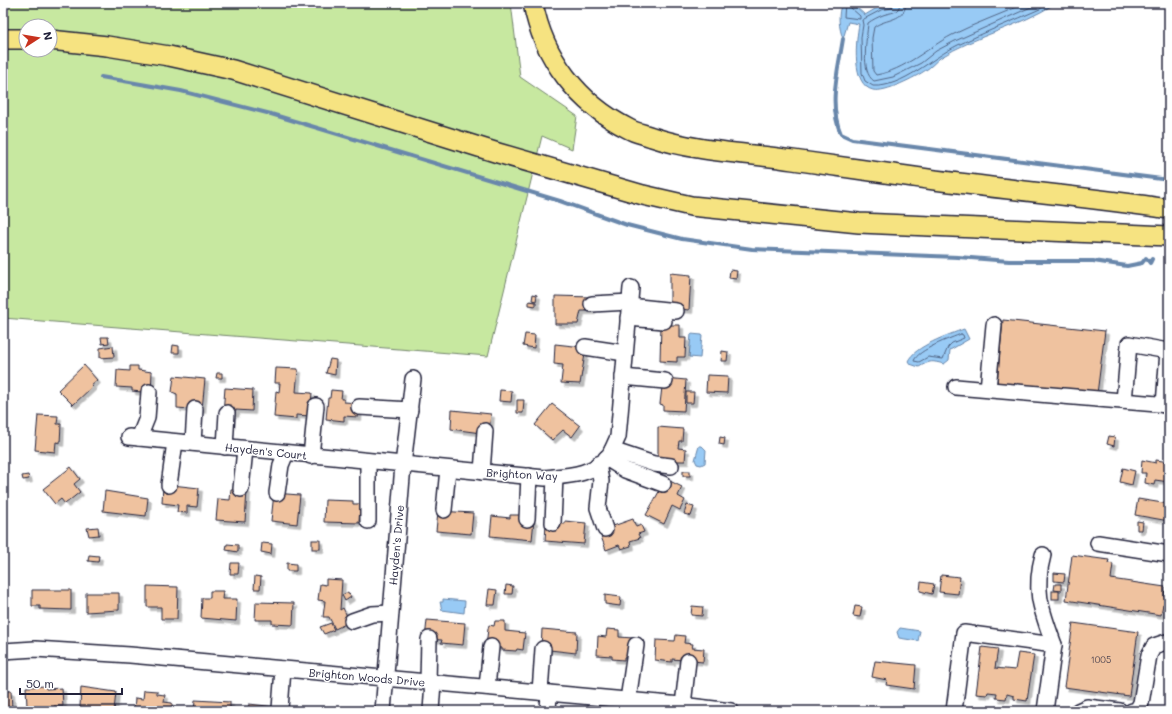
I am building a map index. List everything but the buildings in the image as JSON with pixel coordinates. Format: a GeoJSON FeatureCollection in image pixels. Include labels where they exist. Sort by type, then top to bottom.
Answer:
{"type":"FeatureCollection","features":[{"type":"Feature","properties":{"kind":"main road"},"geometry":{"type":"LineString","coordinates":[[533,3],[536,19],[548,51],[564,75],[593,106],[614,121],[631,130],[682,145],[929,179],[1169,209]]}},
{"type":"Feature","properties":{"kind":"main road"},"geometry":{"type":"LineString","coordinates":[[3,39],[18,39]]}},
{"type":"Feature","properties":{"kind":"main road"},"geometry":{"type":"LineString","coordinates":[[58,41],[161,54],[233,70],[505,155],[643,195],[691,206],[859,223],[1169,236]]}},
{"type":"Feature","properties":{"kind":"street"},"geometry":{"type":"LineString","coordinates":[[592,304],[630,303],[676,311]]}},
{"type":"Feature","properties":{"kind":"street"},"geometry":{"type":"LineString","coordinates":[[630,303],[664,321]]}},
{"type":"Feature","properties":{"kind":"street"},"geometry":{"type":"LineString","coordinates":[[605,529],[598,508],[605,457],[618,437],[630,303]]}},
{"type":"Feature","properties":{"kind":"street"},"geometry":{"type":"LineString","coordinates":[[988,389],[994,325]]}},
{"type":"Feature","properties":{"kind":"street"},"geometry":{"type":"LineString","coordinates":[[956,386],[1167,405],[1169,351],[1129,344],[1124,401]]}},
{"type":"Feature","properties":{"kind":"street"},"geometry":{"type":"LineString","coordinates":[[585,347],[625,353]]}},
{"type":"Feature","properties":{"kind":"street"},"geometry":{"type":"LineString","coordinates":[[623,377],[665,381]]}},
{"type":"Feature","properties":{"kind":"street","name":"Hayden's Drive"},"geometry":{"type":"LineString","coordinates":[[382,711],[403,465],[413,379]]}},
{"type":"Feature","properties":{"kind":"street","name":"Hayden's Court"},"geometry":{"type":"LineString","coordinates":[[149,392],[147,418],[134,437],[403,465]]}},
{"type":"Feature","properties":{"kind":"street"},"geometry":{"type":"LineString","coordinates":[[311,456],[316,406]]}},
{"type":"Feature","properties":{"kind":"street"},"geometry":{"type":"LineString","coordinates":[[359,407],[410,410]]}},
{"type":"Feature","properties":{"kind":"street"},"geometry":{"type":"LineString","coordinates":[[193,443],[195,409]]}},
{"type":"Feature","properties":{"kind":"street"},"geometry":{"type":"LineString","coordinates":[[225,447],[226,413]]}},
{"type":"Feature","properties":{"kind":"street"},"geometry":{"type":"LineString","coordinates":[[482,472],[485,432]]}},
{"type":"Feature","properties":{"kind":"street"},"geometry":{"type":"LineString","coordinates":[[169,485],[175,442]]}},
{"type":"Feature","properties":{"kind":"street"},"geometry":{"type":"LineString","coordinates":[[241,489],[245,449]]}},
{"type":"Feature","properties":{"kind":"street"},"geometry":{"type":"LineString","coordinates":[[277,493],[281,465],[286,453]]}},
{"type":"Feature","properties":{"kind":"street"},"geometry":{"type":"LineString","coordinates":[[605,457],[670,466]]}},
{"type":"Feature","properties":{"kind":"street"},"geometry":{"type":"LineString","coordinates":[[605,457],[625,470],[663,484]]}},
{"type":"Feature","properties":{"kind":"street","name":"Brighton Way"},"geometry":{"type":"LineString","coordinates":[[403,465],[555,477],[573,476],[593,468],[605,457]]}},
{"type":"Feature","properties":{"kind":"street"},"geometry":{"type":"LineString","coordinates":[[368,461],[368,521]]}},
{"type":"Feature","properties":{"kind":"street"},"geometry":{"type":"LineString","coordinates":[[444,510],[448,469]]}},
{"type":"Feature","properties":{"kind":"street"},"geometry":{"type":"LineString","coordinates":[[528,519],[529,476]]}},
{"type":"Feature","properties":{"kind":"street"},"geometry":{"type":"LineString","coordinates":[[553,523],[555,477]]}},
{"type":"Feature","properties":{"kind":"street"},"geometry":{"type":"LineString","coordinates":[[1098,543],[1169,554]]}},
{"type":"Feature","properties":{"kind":"street"},"geometry":{"type":"LineString","coordinates":[[1043,555],[1038,575],[1040,606],[1054,645],[1045,711]]}},
{"type":"Feature","properties":{"kind":"street"},"geometry":{"type":"LineString","coordinates":[[352,621],[372,614],[390,613]]}},
{"type":"Feature","properties":{"kind":"street"},"geometry":{"type":"LineString","coordinates":[[954,711],[964,633],[1054,645]]}},
{"type":"Feature","properties":{"kind":"street"},"geometry":{"type":"LineString","coordinates":[[429,639],[431,711]]}},
{"type":"Feature","properties":{"kind":"street"},"geometry":{"type":"LineString","coordinates":[[1132,711],[1137,710],[1141,703],[1149,655],[1154,646],[1166,642],[1169,643]]}},
{"type":"Feature","properties":{"kind":"street"},"geometry":{"type":"LineString","coordinates":[[628,700],[636,645]]}},
{"type":"Feature","properties":{"kind":"street"},"geometry":{"type":"LineString","coordinates":[[488,687],[491,647]]}},
{"type":"Feature","properties":{"kind":"street","name":"Brighton Woods Drive"},"geometry":{"type":"LineString","coordinates":[[3,651],[35,649],[79,651],[488,687],[544,693],[596,704],[628,700],[732,711]]}},
{"type":"Feature","properties":{"kind":"street"},"geometry":{"type":"LineString","coordinates":[[543,649],[544,693],[548,711]]}},
{"type":"Feature","properties":{"kind":"street"},"geometry":{"type":"LineString","coordinates":[[683,705],[688,661]]}},
{"type":"Feature","properties":{"kind":"street"},"geometry":{"type":"LineString","coordinates":[[280,708],[283,669]]}},
{"type":"Feature","properties":{"kind":"street"},"geometry":{"type":"LineString","coordinates":[[1078,711],[1088,707],[1120,711]]}},
{"type":"Feature","properties":{"kind":"green space"},"geometry":{"type":"Polygon","coordinates":[[[3,3],[511,3],[520,77],[577,116],[572,149],[542,136],[488,356],[3,318],[3,3]]]}},
{"type":"Feature","properties":{"kind":"water"},"geometry":{"type":"Polygon","coordinates":[[[842,3],[854,3],[855,6],[865,15],[880,6],[905,3],[1056,3],[1028,18],[954,50],[940,58],[926,70],[908,80],[885,89],[873,90],[866,86],[861,80],[858,71],[856,51],[859,24],[848,22],[843,39],[839,21],[839,12],[842,3]]]}},
{"type":"Feature","properties":{"kind":"water"},"geometry":{"type":"Polygon","coordinates":[[[964,329],[969,339],[950,350],[949,360],[944,364],[932,362],[926,363],[919,367],[910,364],[908,361],[917,351],[925,346],[964,329]]]}},
{"type":"Feature","properties":{"kind":"water"},"geometry":{"type":"Polygon","coordinates":[[[691,334],[702,335],[700,358],[689,357],[691,334]]]}},
{"type":"Feature","properties":{"kind":"water"},"geometry":{"type":"Polygon","coordinates":[[[699,446],[702,446],[706,450],[705,463],[701,465],[697,464],[695,460],[699,446]]]}},
{"type":"Feature","properties":{"kind":"water"},"geometry":{"type":"Polygon","coordinates":[[[443,599],[465,601],[464,613],[442,610],[440,602],[443,602],[443,599]]]}},
{"type":"Feature","properties":{"kind":"water"},"geometry":{"type":"Polygon","coordinates":[[[900,628],[920,631],[918,641],[899,638],[897,632],[900,628]]]}},
{"type":"Feature","properties":{"kind":"waterway"},"geometry":{"type":"LineString","coordinates":[[843,39],[835,87],[835,111],[841,134],[852,139],[1169,180]]}},
{"type":"Feature","properties":{"kind":"waterway"},"geometry":{"type":"LineString","coordinates":[[101,77],[181,91],[271,114],[560,201],[627,225],[682,239],[752,249],[958,257],[1009,261],[1093,261],[1127,266],[1142,263],[1146,258],[1150,263],[1152,259]]}}]}
